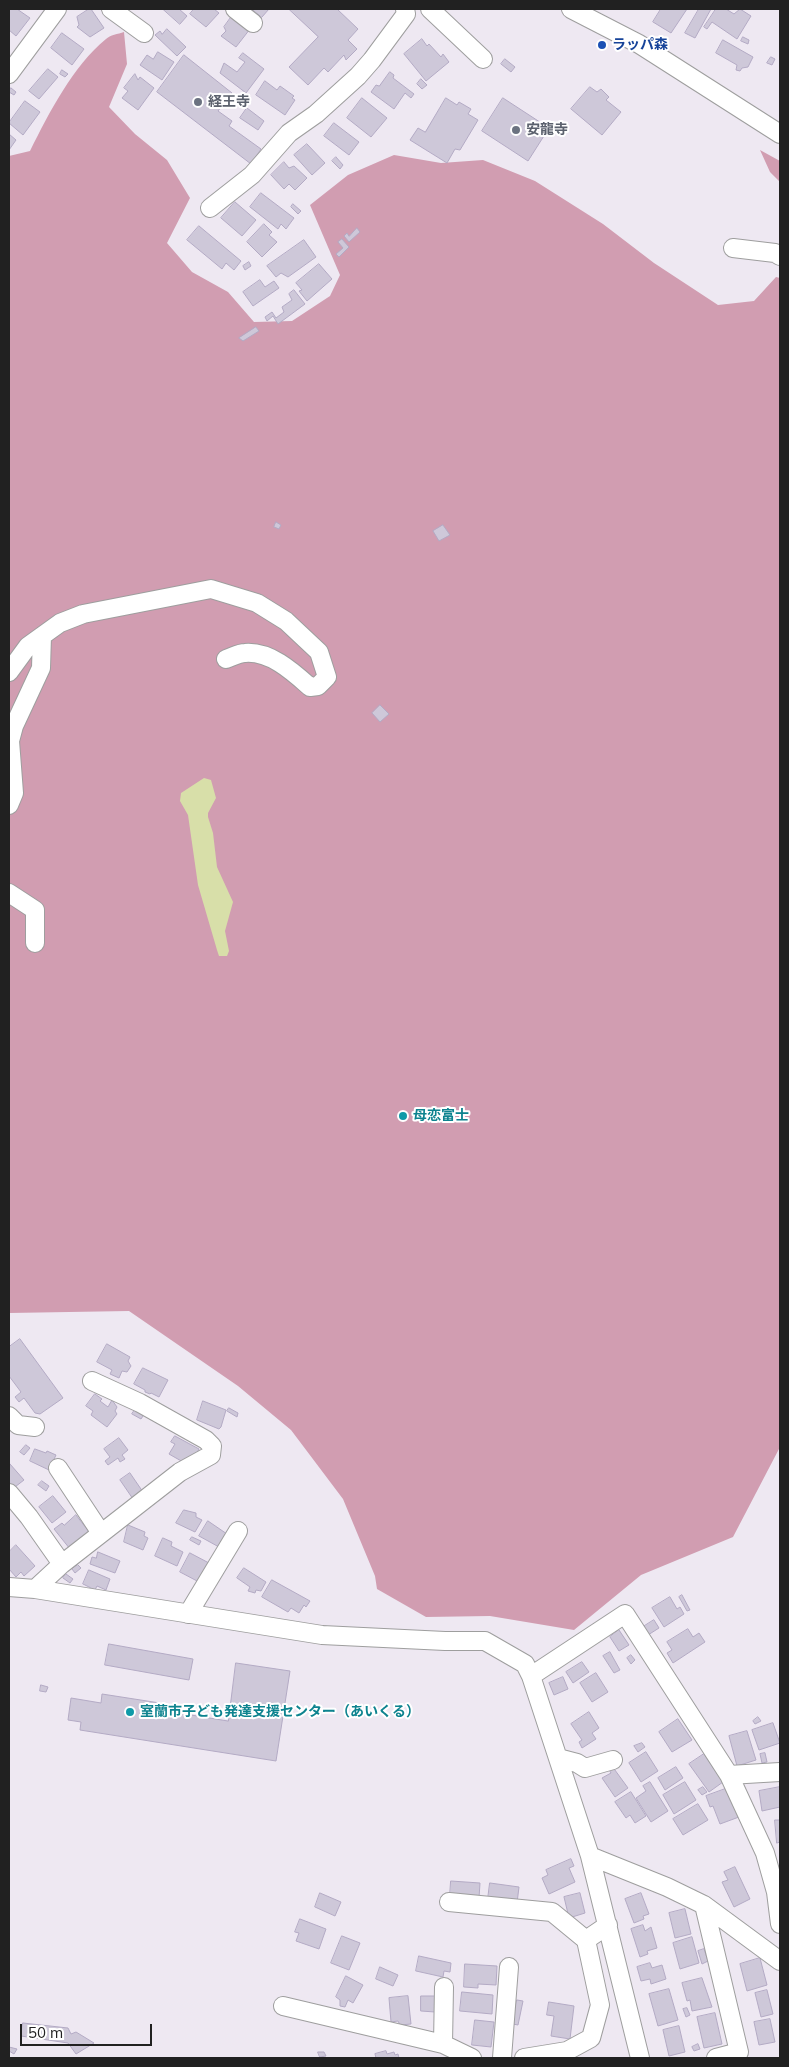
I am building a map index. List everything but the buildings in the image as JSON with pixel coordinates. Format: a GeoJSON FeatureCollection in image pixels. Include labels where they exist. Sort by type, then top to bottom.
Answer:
{"type":"FeatureCollection","features":[{"type":"Feature","properties":{"kind":"street"},"geometry":{"type":"LineString","coordinates":[[9,74],[57,9]]}},
{"type":"Feature","properties":{"kind":"street"},"geometry":{"type":"LineString","coordinates":[[111,9],[144,33]]}},
{"type":"Feature","properties":{"kind":"street"},"geometry":{"type":"LineString","coordinates":[[235,9],[253,23]]}},
{"type":"Feature","properties":{"kind":"street"},"geometry":{"type":"LineString","coordinates":[[210,208],[252,176],[289,133],[316,114],[358,76],[406,14],[405,9]]}},
{"type":"Feature","properties":{"kind":"street"},"geometry":{"type":"LineString","coordinates":[[430,9],[483,59]]}},
{"type":"Feature","properties":{"kind":"street"},"geometry":{"type":"LineString","coordinates":[[571,9],[639,44],[780,134]]}},
{"type":"Feature","properties":{"kind":"street"},"geometry":{"type":"LineString","coordinates":[[733,248],[775,253],[780,256]]}},
{"type":"Feature","properties":{"kind":"street"},"geometry":{"type":"LineString","coordinates":[[9,672],[28,646],[60,623],[83,614],[211,589],[257,603],[286,621],[319,652],[327,677],[318,686],[310,687],[293,672],[262,655],[244,653],[226,659]]}},
{"type":"Feature","properties":{"kind":"street"},"geometry":{"type":"LineString","coordinates":[[9,805],[14,793],[10,741],[14,726],[41,668],[42,636]]}},
{"type":"Feature","properties":{"kind":"street"},"geometry":{"type":"LineString","coordinates":[[9,893],[35,910],[35,943]]}},
{"type":"Feature","properties":{"kind":"street"},"geometry":{"type":"LineString","coordinates":[[34,1589],[62,1564],[180,1472],[211,1455],[212,1446],[206,1440],[140,1403],[92,1381]]}},
{"type":"Feature","properties":{"kind":"street"},"geometry":{"type":"LineString","coordinates":[[9,1416],[18,1424],[35,1427]]}},
{"type":"Feature","properties":{"kind":"street"},"geometry":{"type":"LineString","coordinates":[[58,1468],[101,1534]]}},
{"type":"Feature","properties":{"kind":"street"},"geometry":{"type":"LineString","coordinates":[[9,1493],[29,1517],[62,1564]]}},
{"type":"Feature","properties":{"kind":"street"},"geometry":{"type":"LineString","coordinates":[[188,1614],[238,1531]]}},
{"type":"Feature","properties":{"kind":"street"},"geometry":{"type":"LineString","coordinates":[[9,1587],[34,1589],[322,1635],[485,1641],[525,1664],[531,1676],[590,1856],[640,2058]]}},
{"type":"Feature","properties":{"kind":"street"},"geometry":{"type":"LineString","coordinates":[[531,1676],[625,1614],[729,1775],[773,1853],[780,1924]]}},
{"type":"Feature","properties":{"kind":"street"},"geometry":{"type":"LineString","coordinates":[[558,1758],[576,1762],[586,1768],[613,1760]]}},
{"type":"Feature","properties":{"kind":"street"},"geometry":{"type":"LineString","coordinates":[[729,1775],[780,1772]]}},
{"type":"Feature","properties":{"kind":"street"},"geometry":{"type":"LineString","coordinates":[[590,1856],[667,1887],[704,1905],[780,1961]]}},
{"type":"Feature","properties":{"kind":"street"},"geometry":{"type":"LineString","coordinates":[[449,1902],[552,1912],[586,1940],[600,2005],[591,2038],[567,2051],[524,2058]]}},
{"type":"Feature","properties":{"kind":"street"},"geometry":{"type":"LineString","coordinates":[[704,1905],[739,2052],[716,2058]]}},
{"type":"Feature","properties":{"kind":"street"},"geometry":{"type":"LineString","coordinates":[[586,1940],[608,1925]]}},
{"type":"Feature","properties":{"kind":"street"},"geometry":{"type":"LineString","coordinates":[[502,2058],[509,1967]]}},
{"type":"Feature","properties":{"kind":"street"},"geometry":{"type":"LineString","coordinates":[[443,2044],[444,1987]]}},
{"type":"Feature","properties":{"kind":"street"},"geometry":{"type":"LineString","coordinates":[[283,2006],[443,2044],[472,2058]]}},
{"type":"Feature","properties":{"kind":"shaded area"},"geometry":{"type":"Polygon","coordinates":[[[124,32],[127,64],[109,107],[135,134],[167,160],[190,198],[167,243],[192,272],[228,292],[254,322],[292,321],[330,296],[340,275],[310,205],[348,175],[394,155],[441,163],[483,160],[535,181],[603,224],[654,263],[718,305],[754,301],[776,277],[780,278],[780,1447],[733,1537],[641,1575],[574,1630],[490,1616],[426,1617],[377,1589],[375,1576],[343,1499],[291,1430],[238,1386],[129,1311],[9,1313],[9,156],[30,151],[72,76],[94,50],[108,38],[124,32]]]}},
{"type":"Feature","properties":{"kind":"shaded area"},"geometry":{"type":"Polygon","coordinates":[[[760,150],[780,161],[780,182],[770,172],[760,150]]]}},
{"type":"Feature","properties":{"kind":"shaded area"},"geometry":{"type":"Polygon","coordinates":[[[204,778],[211,780],[216,798],[208,813],[208,817],[213,833],[217,867],[233,902],[225,931],[229,951],[227,956],[219,956],[217,950],[198,885],[188,815],[180,801],[181,793],[204,778]]]}},
{"type":"Feature","properties":{"kind":"place","name":"ラッパ森"},"geometry":{"type":"Point","coordinates":[602,45]}},
{"type":"Feature","properties":{"kind":"place","name":"経王寺"},"geometry":{"type":"Point","coordinates":[198,102]}},
{"type":"Feature","properties":{"kind":"place","name":"安龍寺"},"geometry":{"type":"Point","coordinates":[516,130]}},
{"type":"Feature","properties":{"kind":"place","name":"母恋富士"},"geometry":{"type":"Point","coordinates":[403,1116]}},
{"type":"Feature","properties":{"kind":"place","name":"室蘭市子ども発達支援センター（あいくる）"},"geometry":{"type":"Point","coordinates":[130,1712]}}]}
